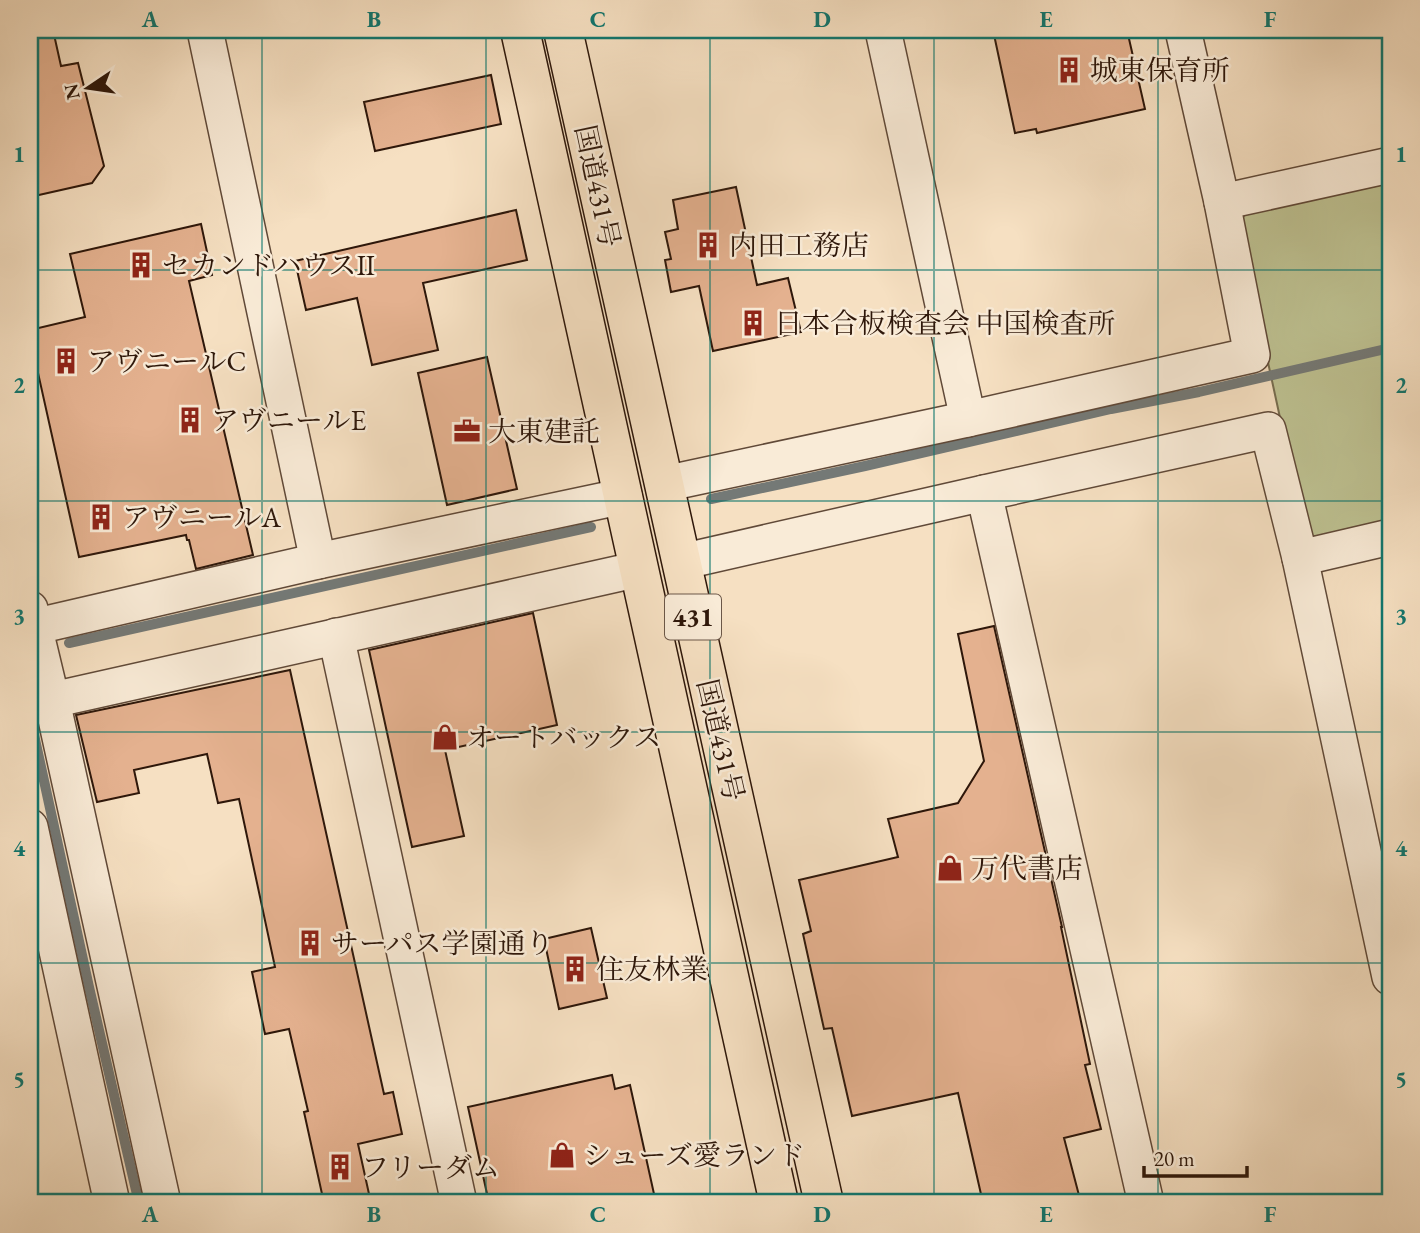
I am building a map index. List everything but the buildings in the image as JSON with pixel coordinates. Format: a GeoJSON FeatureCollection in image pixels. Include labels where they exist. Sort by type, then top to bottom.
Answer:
{"type":"FeatureCollection","features":[{"type":"Feature","properties":{"kind":"highway","name":"国道431号"},"geometry":{"type":"LineString","coordinates":[[520,30],[779,1203]]}},
{"type":"Feature","properties":{"kind":"highway","name":"国道431号"},"geometry":{"type":"LineString","coordinates":[[563,30],[824,1203]]}},
{"type":"Feature","properties":{"kind":"street"},"geometry":{"type":"LineString","coordinates":[[205,30],[318,561]]}},
{"type":"Feature","properties":{"kind":"street"},"geometry":{"type":"LineString","coordinates":[[883,30],[968,419]]}},
{"type":"Feature","properties":{"kind":"street"},"geometry":{"type":"LineString","coordinates":[[664,484],[1252,355],[1222,202],[1183,30]]}},
{"type":"Feature","properties":{"kind":"street"},"geometry":{"type":"LineString","coordinates":[[1222,202],[1390,166]]}},
{"type":"Feature","properties":{"kind":"street"},"geometry":{"type":"LineString","coordinates":[[681,562],[1268,430],[1300,558],[1390,977]]}},
{"type":"Feature","properties":{"kind":"street"},"geometry":{"type":"LineString","coordinates":[[984,493],[1146,1203]]}},
{"type":"Feature","properties":{"kind":"street"},"geometry":{"type":"LineString","coordinates":[[163,1203],[41,703],[31,622],[624,496]]}},
{"type":"Feature","properties":{"kind":"street"},"geometry":{"type":"LineString","coordinates":[[1300,558],[1390,537]]}},
{"type":"Feature","properties":{"kind":"street"},"geometry":{"type":"LineString","coordinates":[[41,703],[639,569]]}},
{"type":"Feature","properties":{"kind":"street"},"geometry":{"type":"LineString","coordinates":[[336,636],[459,1203]]}},
{"type":"Feature","properties":{"kind":"street"},"geometry":{"type":"LineString","coordinates":[[30,827],[112,1203]]}},
{"type":"Feature","properties":{"kind":"green space"},"geometry":{"type":"Polygon","coordinates":[[[1390,183],[1390,522],[1319,538],[1305,533],[1238,224],[1246,213],[1390,183]]]}},
{"type":"Feature","properties":{"kind":"waterway"},"geometry":{"type":"LineString","coordinates":[[711,499],[1390,348]]}},
{"type":"Feature","properties":{"kind":"waterway"},"geometry":{"type":"LineString","coordinates":[[69,643],[591,527]]}},
{"type":"Feature","properties":{"kind":"waterway"},"geometry":{"type":"LineString","coordinates":[[31,721],[139,1203]]}},
{"type":"Feature","properties":{"kind":"place","name":"城東保育所"},"geometry":{"type":"Point","coordinates":[1069,70]}},
{"type":"Feature","properties":{"kind":"place","name":"内田工務店"},"geometry":{"type":"Point","coordinates":[708,245]}},
{"type":"Feature","properties":{"kind":"place","name":"セカンドハウスⅡ"},"geometry":{"type":"Point","coordinates":[141,265]}},
{"type":"Feature","properties":{"kind":"place","name":"日本合板検査会 中国検査所"},"geometry":{"type":"Point","coordinates":[753,323]}},
{"type":"Feature","properties":{"kind":"place","name":"アヴニールC"},"geometry":{"type":"Point","coordinates":[66,361]}},
{"type":"Feature","properties":{"kind":"place","name":"アヴニールE"},"geometry":{"type":"Point","coordinates":[190,420]}},
{"type":"Feature","properties":{"kind":"place","name":"大東建託"},"geometry":{"type":"Point","coordinates":[467,431]}},
{"type":"Feature","properties":{"kind":"place","name":"アヴニールA"},"geometry":{"type":"Point","coordinates":[101,517]}},
{"type":"Feature","properties":{"kind":"place","name":"オートバックス"},"geometry":{"type":"Point","coordinates":[445,737]}},
{"type":"Feature","properties":{"kind":"place","name":"万代書店"},"geometry":{"type":"Point","coordinates":[950,868]}},
{"type":"Feature","properties":{"kind":"place","name":"サーパス学園通り"},"geometry":{"type":"Point","coordinates":[310,943]}},
{"type":"Feature","properties":{"kind":"place","name":"住友林業"},"geometry":{"type":"Point","coordinates":[575,969]}},
{"type":"Feature","properties":{"kind":"place","name":"シューズ愛ランド"},"geometry":{"type":"Point","coordinates":[562,1155]}},
{"type":"Feature","properties":{"kind":"place","name":"フリーダム"},"geometry":{"type":"Point","coordinates":[340,1167]}}]}
